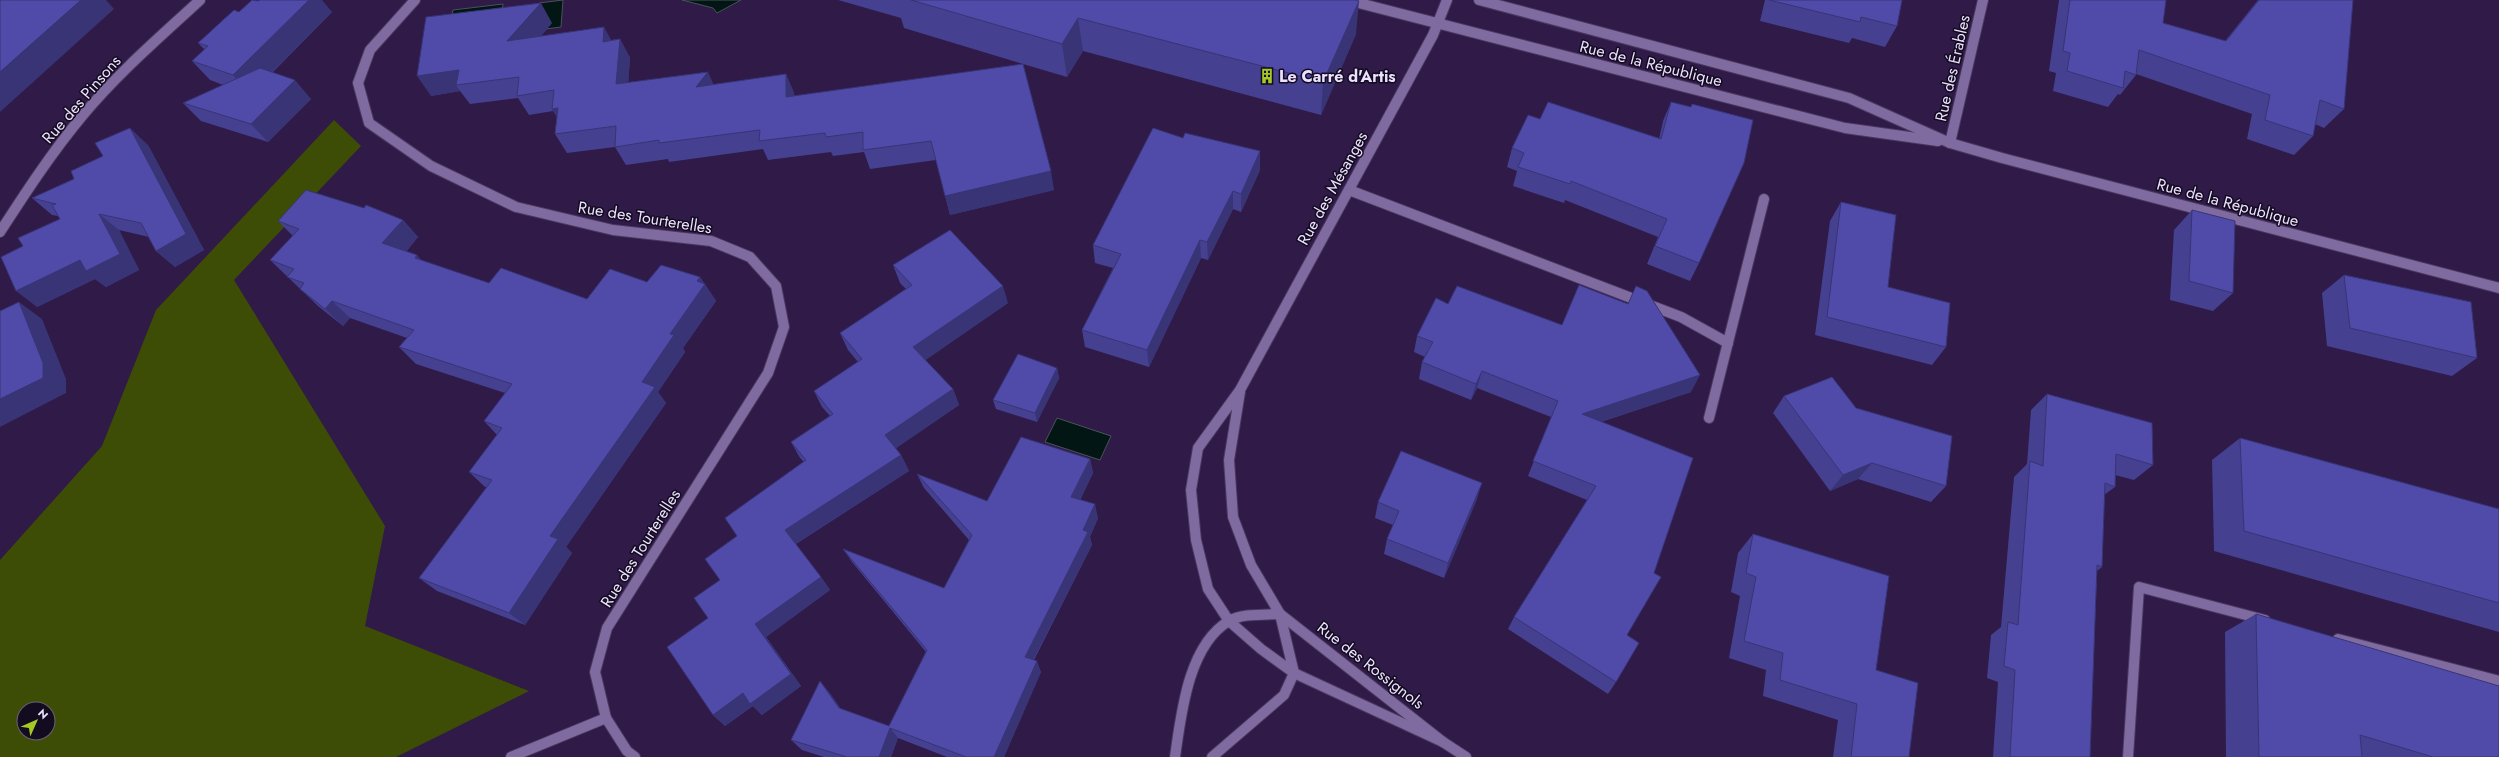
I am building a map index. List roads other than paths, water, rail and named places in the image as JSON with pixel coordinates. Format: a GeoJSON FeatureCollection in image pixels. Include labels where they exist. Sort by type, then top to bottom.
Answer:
{"type":"FeatureCollection","features":[{"type":"Feature","properties":{"kind":"street","name":"Rue des Pinsons"},"geometry":{"type":"LineString","coordinates":[[0,232],[33,180],[83,115],[140,55],[200,0]]}},
{"type":"Feature","properties":{"kind":"street","name":"Rue des Tourterelles"},"geometry":{"type":"LineString","coordinates":[[414,0],[370,50],[358,83],[369,123],[431,166],[516,207],[613,230],[711,241],[750,257],[776,286],[784,327],[768,373],[607,628],[595,672],[606,718],[627,751],[635,757]]}},
{"type":"Feature","properties":{"kind":"street","name":"Rue de la République"},"geometry":{"type":"LineString","coordinates":[[1346,0],[1845,128],[1950,143],[2499,288]]}},
{"type":"Feature","properties":{"kind":"street","name":"Rue des Mésanges"},"geometry":{"type":"LineString","coordinates":[[1294,673],[1261,649],[1229,621],[1208,590],[1196,540],[1191,490],[1198,448],[1240,390],[1349,190],[1437,24],[1447,0]]}},
{"type":"Feature","properties":{"kind":"street","name":"Rue de la République"},"geometry":{"type":"LineString","coordinates":[[1479,0],[1572,23],[1849,98],[1950,143]]}},
{"type":"Feature","properties":{"kind":"street","name":"Rue des Érables"},"geometry":{"type":"LineString","coordinates":[[1950,143],[1958,102],[1983,0]]}},
{"type":"Feature","properties":{"kind":"street"},"geometry":{"type":"LineString","coordinates":[[1349,190],[1680,317],[1728,343]]}},
{"type":"Feature","properties":{"kind":"street"},"geometry":{"type":"LineString","coordinates":[[1709,418],[1764,199]]}},
{"type":"Feature","properties":{"kind":"street","name":"Rue des Mésanges"},"geometry":{"type":"LineString","coordinates":[[1240,390],[1229,460],[1233,517],[1251,565],[1280,614],[1284,642],[1294,673]]}},
{"type":"Feature","properties":{"kind":"street"},"geometry":{"type":"LineString","coordinates":[[2128,757],[2139,587],[2277,623]]}},
{"type":"Feature","properties":{"kind":"street"},"geometry":{"type":"LineString","coordinates":[[1175,757],[1181,718],[1198,659],[1210,637],[1229,621],[1280,614]]}},
{"type":"Feature","properties":{"kind":"street","name":"Rue des Rossignols"},"geometry":{"type":"LineString","coordinates":[[1280,614],[1443,742],[1466,757]]}},
{"type":"Feature","properties":{"kind":"street"},"geometry":{"type":"LineString","coordinates":[[2323,635],[2499,681]]}},
{"type":"Feature","properties":{"kind":"street"},"geometry":{"type":"LineString","coordinates":[[1212,757],[1284,695],[1294,673]]}},
{"type":"Feature","properties":{"kind":"street","name":"Rue des Rossignols"},"geometry":{"type":"LineString","coordinates":[[1294,673],[1443,742]]}},
{"type":"Feature","properties":{"kind":"street"},"geometry":{"type":"LineString","coordinates":[[511,757],[606,718]]}},
{"type":"Feature","properties":{"kind":"place","name":"Le Carré d'Artis"},"geometry":{"type":"Point","coordinates":[1267,76]}}]}
